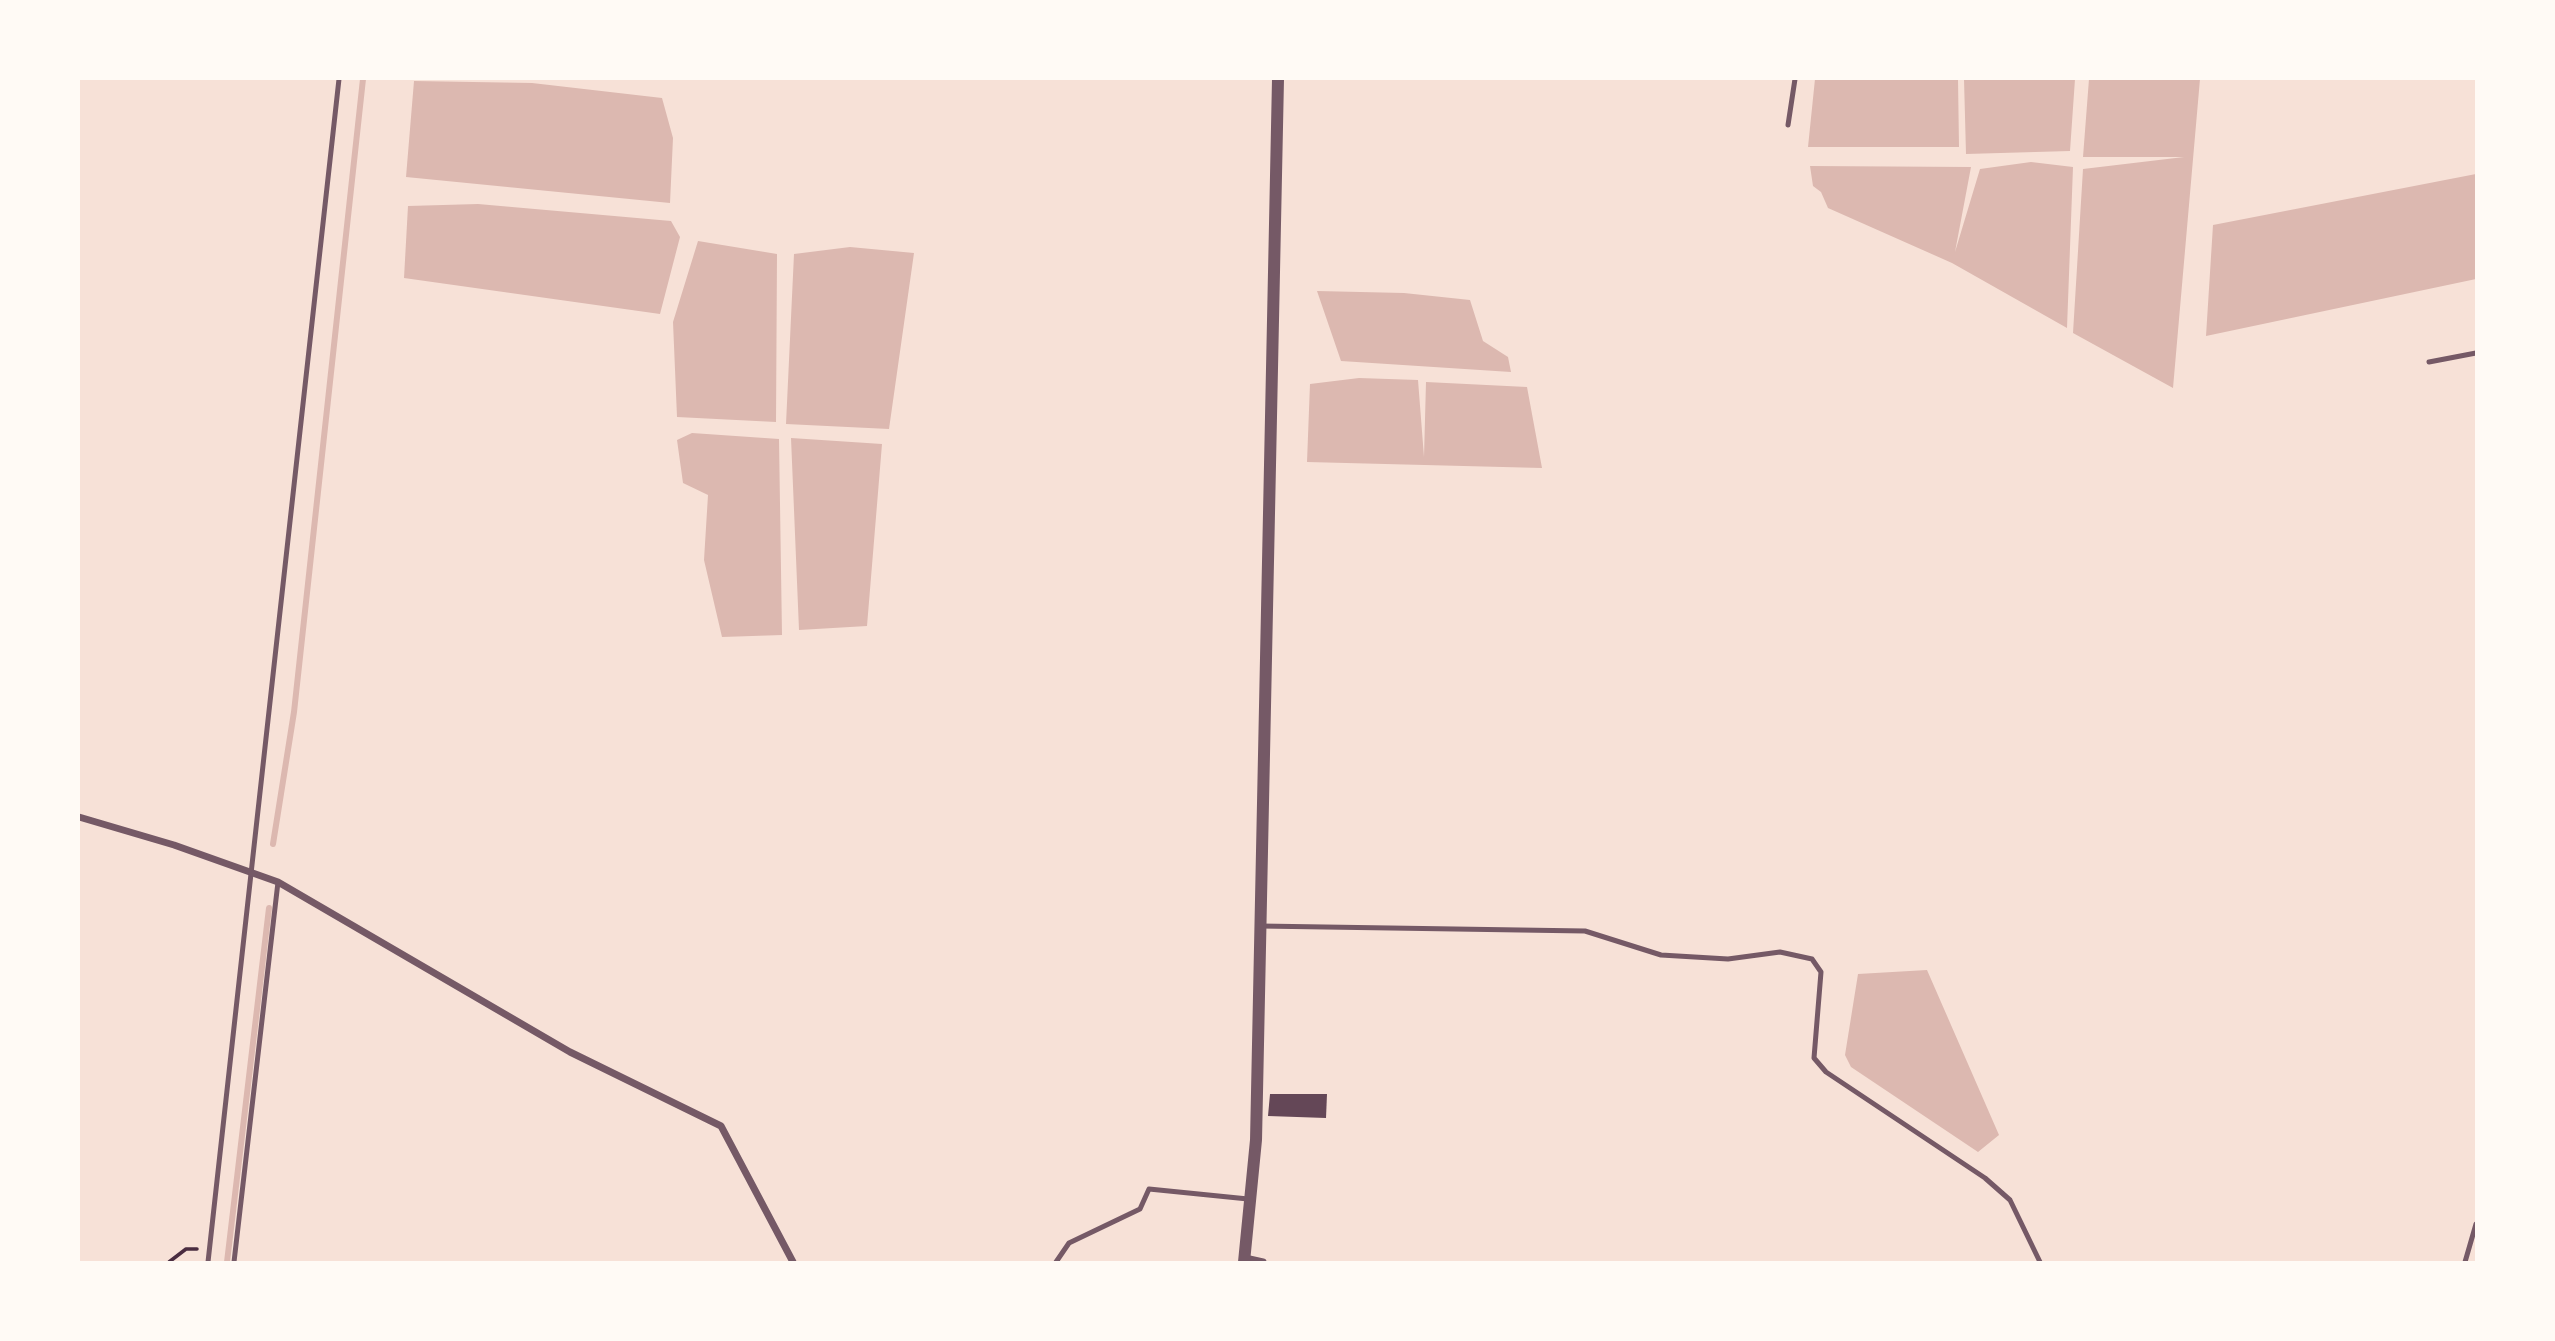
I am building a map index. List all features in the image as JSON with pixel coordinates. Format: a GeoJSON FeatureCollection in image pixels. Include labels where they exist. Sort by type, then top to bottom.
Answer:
{"type":"FeatureCollection","features":[{"type":"Feature","properties":{"kind":"street"},"geometry":{"type":"LineString","coordinates":[[1263,1262],[1244,1260],[1256,1140],[1278,79]]}},
{"type":"Feature","properties":{"kind":"street"},"geometry":{"type":"LineString","coordinates":[[79,817],[174,845],[278,882],[570,1052],[722,1126],[793,1262]]}},
{"type":"Feature","properties":{"kind":"lane"},"geometry":{"type":"LineString","coordinates":[[208,1262],[340,79]]}},
{"type":"Feature","properties":{"kind":"lane"},"geometry":{"type":"LineString","coordinates":[[1788,125],[1795,79]]}},
{"type":"Feature","properties":{"kind":"lane"},"geometry":{"type":"LineString","coordinates":[[2429,362],[2476,353]]}},
{"type":"Feature","properties":{"kind":"lane"},"geometry":{"type":"LineString","coordinates":[[234,1262],[278,882]]}},
{"type":"Feature","properties":{"kind":"lane"},"geometry":{"type":"LineString","coordinates":[[1260,926],[1585,932],[1661,955],[1728,958],[1780,952],[1812,960],[1821,972],[1814,1058],[1826,1072],[1984,1178],[2010,1200],[2040,1262]]}},
{"type":"Feature","properties":{"kind":"lane"},"geometry":{"type":"LineString","coordinates":[[1056,1262],[1069,1244],[1140,1209],[1149,1189],[1250,1199]]}},
{"type":"Feature","properties":{"kind":"lane"},"geometry":{"type":"LineString","coordinates":[[2465,1262],[2476,1224]]}},
{"type":"Feature","properties":{"kind":"path"},"geometry":{"type":"LineString","coordinates":[[169,1262],[186,1249],[209,1249]]}},
{"type":"Feature","properties":{"kind":"shaded area"},"geometry":{"type":"Polygon","coordinates":[[[1815,79],[1958,79],[1959,147],[1808,147],[1815,79]]]}},
{"type":"Feature","properties":{"kind":"shaded area"},"geometry":{"type":"Polygon","coordinates":[[[1964,79],[2075,79],[2070,151],[1966,154],[1964,79]]]}},
{"type":"Feature","properties":{"kind":"shaded area"},"geometry":{"type":"Polygon","coordinates":[[[2089,79],[2200,79],[2173,388],[2073,333],[2083,169],[2184,157],[2083,157],[2089,79]]]}},
{"type":"Feature","properties":{"kind":"shaded area"},"geometry":{"type":"Polygon","coordinates":[[[414,81],[532,83],[662,98],[673,138],[670,203],[406,177],[414,81]]]}},
{"type":"Feature","properties":{"kind":"shaded area"},"geometry":{"type":"Polygon","coordinates":[[[2031,162],[2073,167],[2067,328],[1952,263],[1828,208],[1821,192],[1813,186],[1810,166],[1971,167],[1955,252],[1980,169],[2031,162]]]}},
{"type":"Feature","properties":{"kind":"shaded area"},"geometry":{"type":"Polygon","coordinates":[[[2476,174],[2476,279],[2206,336],[2213,225],[2476,174]]]}},
{"type":"Feature","properties":{"kind":"shaded area"},"geometry":{"type":"Polygon","coordinates":[[[478,204],[671,221],[680,237],[660,314],[404,278],[408,206],[478,204]]]}},
{"type":"Feature","properties":{"kind":"shaded area"},"geometry":{"type":"Polygon","coordinates":[[[698,241],[777,254],[776,422],[677,417],[673,322],[698,241]]]}},
{"type":"Feature","properties":{"kind":"shaded area"},"geometry":{"type":"Polygon","coordinates":[[[850,247],[914,253],[889,429],[786,424],[794,254],[850,247]]]}},
{"type":"Feature","properties":{"kind":"shaded area"},"geometry":{"type":"Polygon","coordinates":[[[1317,291],[1404,293],[1470,300],[1483,341],[1508,357],[1511,372],[1341,361],[1317,291]]]}},
{"type":"Feature","properties":{"kind":"shaded area"},"geometry":{"type":"Polygon","coordinates":[[[1359,378],[1418,380],[1424,457],[1426,382],[1527,387],[1542,468],[1307,462],[1310,384],[1359,378]]]}},
{"type":"Feature","properties":{"kind":"shaded area"},"geometry":{"type":"Polygon","coordinates":[[[692,433],[779,439],[782,635],[722,637],[704,560],[708,495],[683,483],[677,440],[692,433]]]}},
{"type":"Feature","properties":{"kind":"shaded area"},"geometry":{"type":"Polygon","coordinates":[[[791,438],[882,444],[867,626],[799,630],[791,438]]]}},
{"type":"Feature","properties":{"kind":"shaded area"},"geometry":{"type":"Polygon","coordinates":[[[1927,970],[1999,1135],[1978,1152],[1851,1067],[1845,1055],[1858,974],[1927,970]]]}},
{"type":"Feature","properties":{"kind":"building"},"geometry":{"type":"Polygon","coordinates":[[[1270,1094],[1327,1094],[1326,1118],[1268,1116],[1270,1094]]]}},
{"type":"Feature","properties":{"kind":"waterway"},"geometry":{"type":"LineString","coordinates":[[273,844],[294,712],[363,79]]}},
{"type":"Feature","properties":{"kind":"waterway"},"geometry":{"type":"LineString","coordinates":[[227,1262],[269,908]]}}]}
